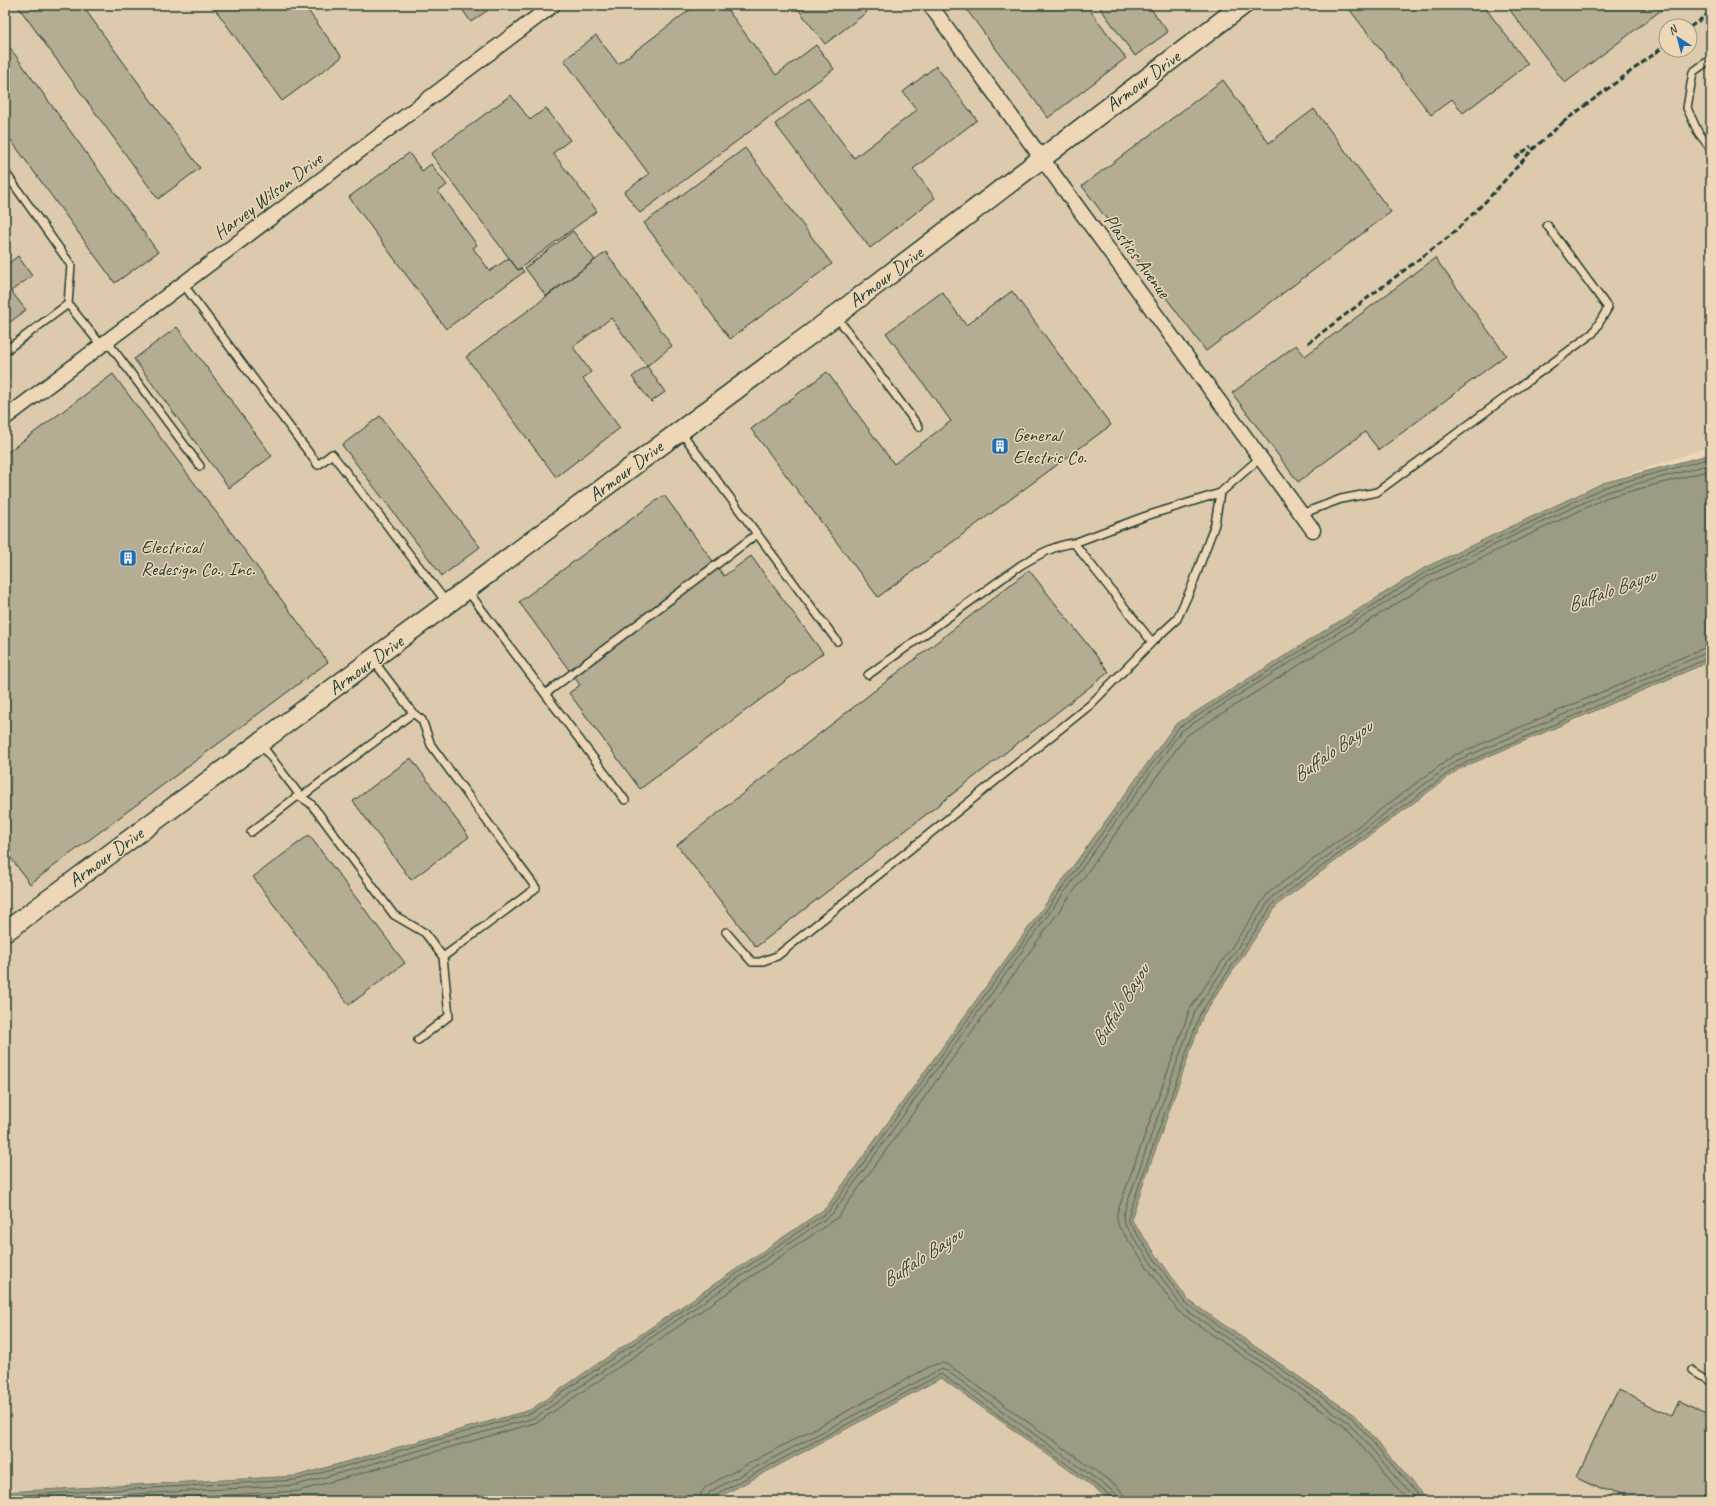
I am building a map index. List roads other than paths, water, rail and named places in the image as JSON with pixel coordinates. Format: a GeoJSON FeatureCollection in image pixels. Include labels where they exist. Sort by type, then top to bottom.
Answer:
{"type":"FeatureCollection","features":[{"type":"Feature","properties":{"kind":"street","name":"Harvey Wilson Drive"},"geometry":{"type":"LineString","coordinates":[[5,418],[553,5]]}},
{"type":"Feature","properties":{"kind":"street","name":"Plastics Avenue"},"geometry":{"type":"LineString","coordinates":[[930,5],[1313,530]]}},
{"type":"Feature","properties":{"kind":"street","name":"Armour Drive"},"geometry":{"type":"LineString","coordinates":[[8,927],[373,660],[680,430],[836,316],[1243,5]]}},
{"type":"Feature","properties":{"kind":"lane"},"geometry":{"type":"LineString","coordinates":[[1711,59],[1693,72],[1687,108],[1698,132],[1711,149]]}},
{"type":"Feature","properties":{"kind":"lane"},"geometry":{"type":"LineString","coordinates":[[5,172],[71,265],[68,304],[104,343],[200,466]]}},
{"type":"Feature","properties":{"kind":"lane"},"geometry":{"type":"LineString","coordinates":[[1301,514],[1341,499],[1377,492],[1593,333],[1608,308],[1547,225]]}},
{"type":"Feature","properties":{"kind":"lane"},"geometry":{"type":"LineString","coordinates":[[183,284],[318,465],[332,454],[448,604]]}},
{"type":"Feature","properties":{"kind":"lane"},"geometry":{"type":"LineString","coordinates":[[5,351],[68,304]]}},
{"type":"Feature","properties":{"kind":"lane"},"geometry":{"type":"LineString","coordinates":[[836,316],[919,427]]}},
{"type":"Feature","properties":{"kind":"lane"},"geometry":{"type":"LineString","coordinates":[[680,430],[837,641]]}},
{"type":"Feature","properties":{"kind":"lane"},"geometry":{"type":"LineString","coordinates":[[868,675],[1021,565],[1038,555],[1063,544],[1074,543],[1146,516],[1220,493],[1260,458]]}},
{"type":"Feature","properties":{"kind":"lane"},"geometry":{"type":"LineString","coordinates":[[726,932],[752,962],[760,962],[777,956],[1090,705],[1152,642],[1177,619],[1192,586],[1215,524],[1220,493]]}},
{"type":"Feature","properties":{"kind":"lane"},"geometry":{"type":"LineString","coordinates":[[545,694],[757,534]]}},
{"type":"Feature","properties":{"kind":"lane"},"geometry":{"type":"LineString","coordinates":[[1074,543],[1152,642]]}},
{"type":"Feature","properties":{"kind":"lane"},"geometry":{"type":"LineString","coordinates":[[467,590],[625,800]]}},
{"type":"Feature","properties":{"kind":"lane"},"geometry":{"type":"LineString","coordinates":[[373,660],[413,714],[422,720],[431,745],[536,888],[443,957]]}},
{"type":"Feature","properties":{"kind":"lane"},"geometry":{"type":"LineString","coordinates":[[251,832],[413,714]]}},
{"type":"Feature","properties":{"kind":"lane"},"geometry":{"type":"LineString","coordinates":[[260,743],[300,796],[310,803],[319,814],[394,915],[425,933],[443,957],[449,1016],[418,1040]]}},
{"type":"Feature","properties":{"kind":"lane"},"geometry":{"type":"LineString","coordinates":[[1693,1370],[1711,1381]]}},
{"type":"Feature","properties":{"kind":"water","name":"Buffalo Bayou"},"geometry":{"type":"Polygon","coordinates":[[[1711,454],[1711,661],[1459,769],[1278,904],[1203,1015],[1131,1219],[1188,1300],[1354,1415],[1428,1501],[1112,1501],[941,1378],[712,1501],[5,1501],[5,1492],[296,1476],[530,1410],[826,1208],[1175,725],[1424,568],[1603,483],[1711,454]]]}},
{"type":"Feature","properties":{"kind":"railway"},"geometry":{"type":"LineString","coordinates":[[1698,21],[1711,12]]}},
{"type":"Feature","properties":{"kind":"railway"},"geometry":{"type":"LineString","coordinates":[[1562,123],[1658,51]]}},
{"type":"Feature","properties":{"kind":"railway"},"geometry":{"type":"LineString","coordinates":[[1308,343],[1451,235],[1487,200],[1533,149],[1566,120]]}},
{"type":"Feature","properties":{"kind":"railway"},"geometry":{"type":"LineString","coordinates":[[1515,158],[1531,146]]}},
{"type":"Feature","properties":{"kind":"place","name":"General Electric Co."},"geometry":{"type":"Point","coordinates":[1000,446]}},
{"type":"Feature","properties":{"kind":"place","name":"Electrical Redesign Co., Inc."},"geometry":{"type":"Point","coordinates":[128,558]}}]}
